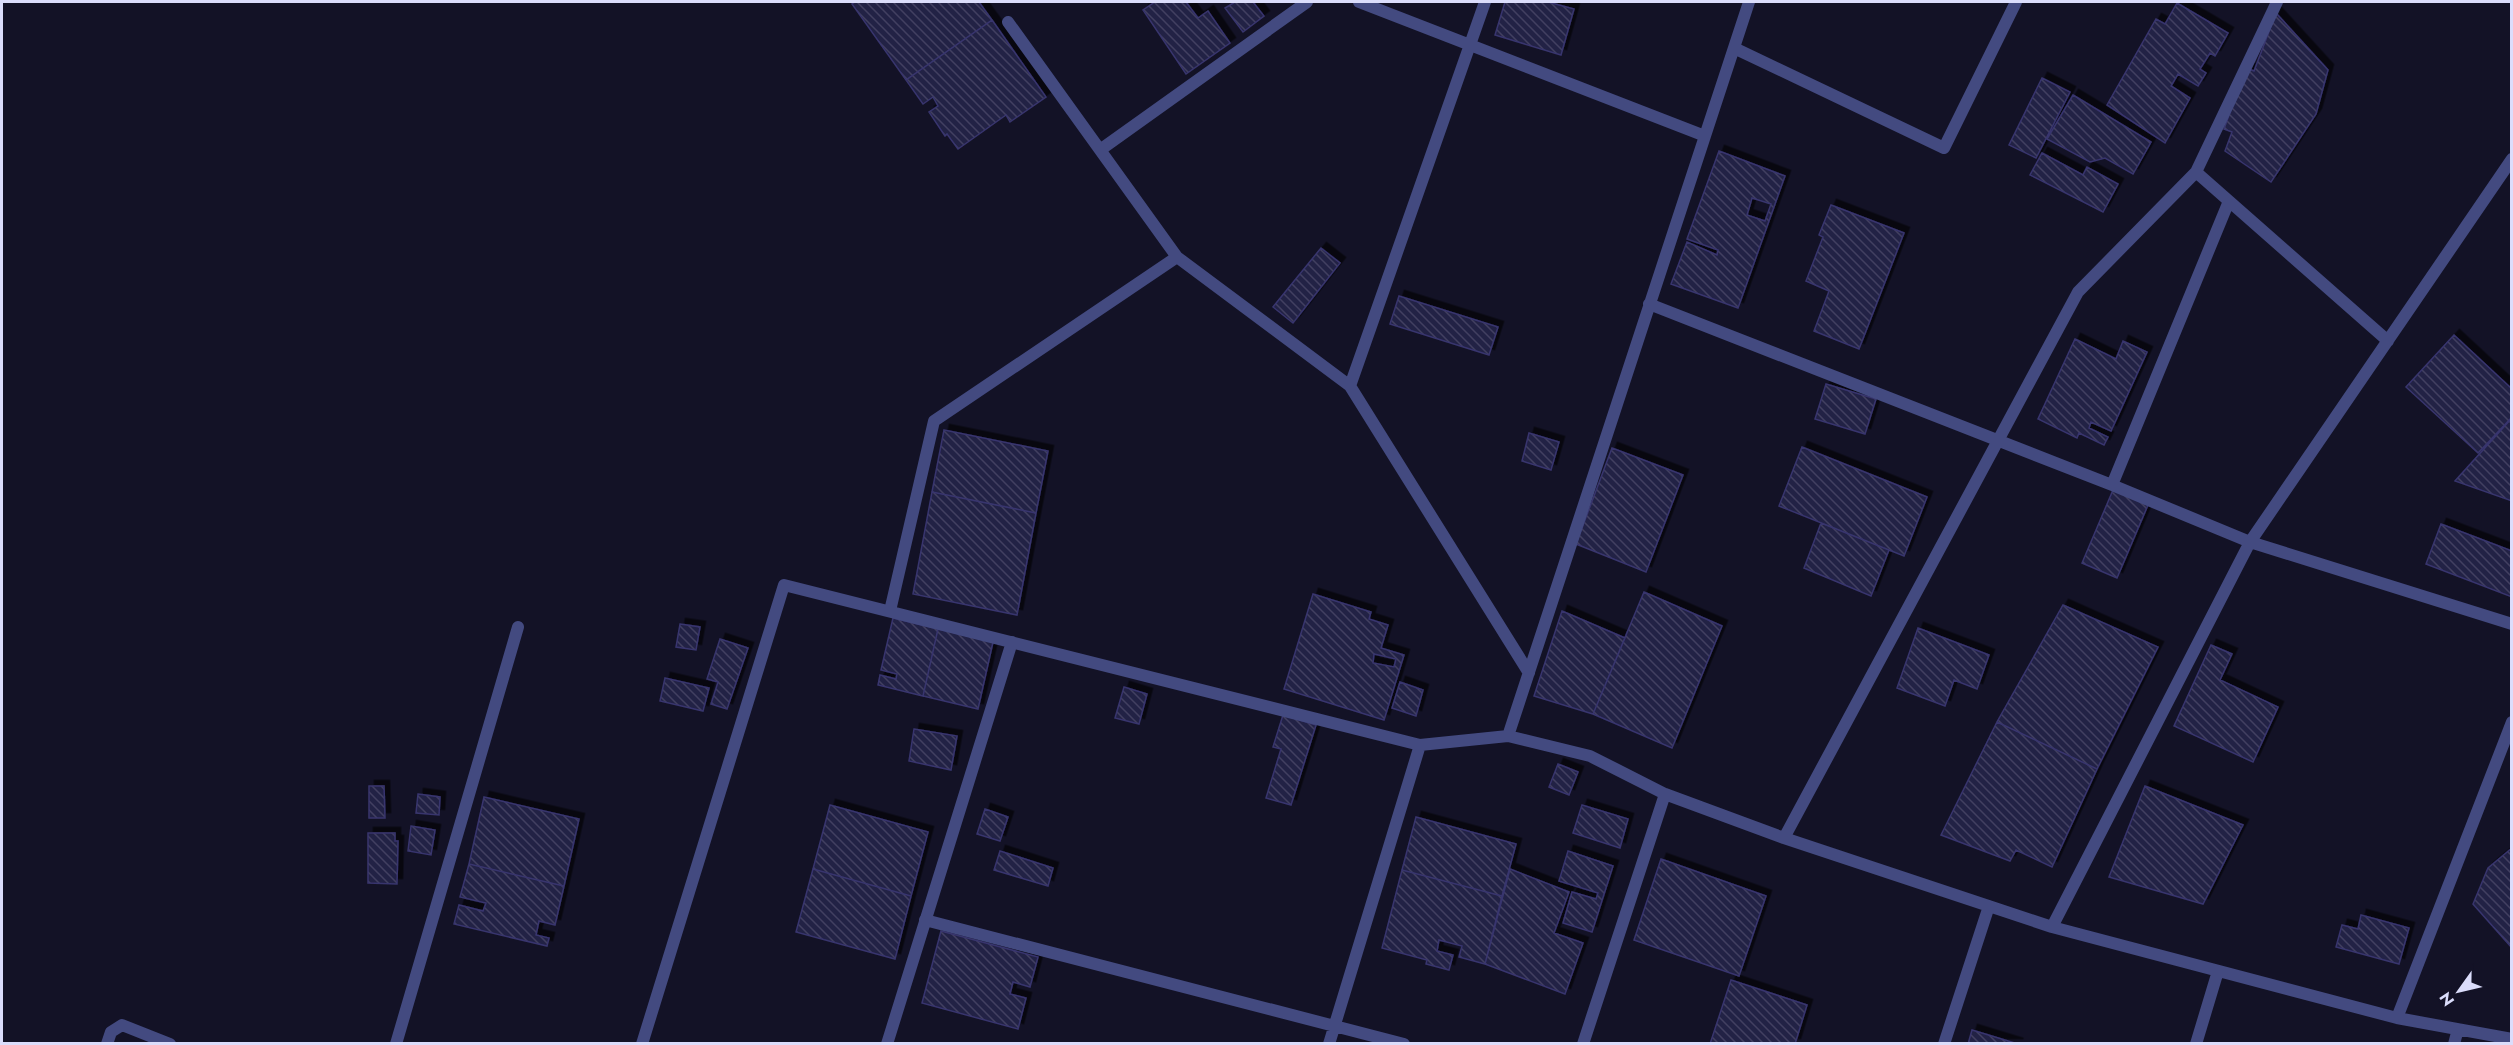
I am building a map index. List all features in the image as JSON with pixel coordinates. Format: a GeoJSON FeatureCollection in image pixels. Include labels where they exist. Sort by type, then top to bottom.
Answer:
{"type":"FeatureCollection","features":[{"type":"Feature","properties":{"kind":"street"},"geometry":{"type":"LineString","coordinates":[[1100,150],[1307,2]]}},
{"type":"Feature","properties":{"kind":"street"},"geometry":{"type":"LineString","coordinates":[[1359,2],[1705,136]]}},
{"type":"Feature","properties":{"kind":"street"},"geometry":{"type":"LineString","coordinates":[[1350,386],[1485,2]]}},
{"type":"Feature","properties":{"kind":"street"},"geometry":{"type":"LineString","coordinates":[[1508,736],[1749,2]]}},
{"type":"Feature","properties":{"kind":"street"},"geometry":{"type":"LineString","coordinates":[[1734,48],[1944,148],[2016,2]]}},
{"type":"Feature","properties":{"kind":"street"},"geometry":{"type":"LineString","coordinates":[[1784,838],[2078,292],[2196,172],[2277,2]]}},
{"type":"Feature","properties":{"kind":"street"},"geometry":{"type":"LineString","coordinates":[[1008,21],[1177,257],[1350,386],[1529,673]]}},
{"type":"Feature","properties":{"kind":"street"},"geometry":{"type":"LineString","coordinates":[[2052,927],[2250,542],[2511,159]]}},
{"type":"Feature","properties":{"kind":"street"},"geometry":{"type":"LineString","coordinates":[[2196,172],[2388,341]]}},
{"type":"Feature","properties":{"kind":"street"},"geometry":{"type":"LineString","coordinates":[[2112,485],[2229,201]]}},
{"type":"Feature","properties":{"kind":"street"},"geometry":{"type":"LineString","coordinates":[[890,611],[934,421],[1177,257]]}},
{"type":"Feature","properties":{"kind":"street"},"geometry":{"type":"LineString","coordinates":[[1649,304],[2112,485],[2250,542],[2511,624]]}},
{"type":"Feature","properties":{"kind":"street"},"geometry":{"type":"LineString","coordinates":[[642,1044],[784,585],[1420,745],[1508,736],[1590,756],[1665,794],[1784,838],[2052,927],[2397,1018],[2511,1039]]}},
{"type":"Feature","properties":{"kind":"street"},"geometry":{"type":"LineString","coordinates":[[396,1044],[518,627]]}},
{"type":"Feature","properties":{"kind":"street"},"geometry":{"type":"LineString","coordinates":[[887,1044],[1012,642]]}},
{"type":"Feature","properties":{"kind":"street"},"geometry":{"type":"LineString","coordinates":[[2397,1018],[2511,722]]}},
{"type":"Feature","properties":{"kind":"street"},"geometry":{"type":"LineString","coordinates":[[1329,1044],[1420,745]]}},
{"type":"Feature","properties":{"kind":"street"},"geometry":{"type":"LineString","coordinates":[[1583,1044],[1665,794]]}},
{"type":"Feature","properties":{"kind":"street"},"geometry":{"type":"LineString","coordinates":[[1944,1044],[1989,906]]}},
{"type":"Feature","properties":{"kind":"street"},"geometry":{"type":"LineString","coordinates":[[925,920],[1404,1044]]}},
{"type":"Feature","properties":{"kind":"street"},"geometry":{"type":"LineString","coordinates":[[2196,1044],[2218,971]]}},
{"type":"Feature","properties":{"kind":"street"},"geometry":{"type":"LineString","coordinates":[[106,1044],[111,1032],[122,1025],[170,1044]]}},
{"type":"Feature","properties":{"kind":"street"},"geometry":{"type":"LineString","coordinates":[[2454,1044],[2458,1029]]}},
{"type":"Feature","properties":{"kind":"building"},"geometry":{"type":"Polygon","coordinates":[[[855,2],[979,2],[992,20],[906,80],[852,4],[855,2]]]}},
{"type":"Feature","properties":{"kind":"building"},"geometry":{"type":"Polygon","coordinates":[[[1155,2],[1186,2],[1198,18],[1208,11],[1230,43],[1186,74],[1143,10],[1155,2]]]}},
{"type":"Feature","properties":{"kind":"building"},"geometry":{"type":"Polygon","coordinates":[[[1235,2],[1253,2],[1264,16],[1243,32],[1225,8],[1235,2]]]}},
{"type":"Feature","properties":{"kind":"building"},"geometry":{"type":"Polygon","coordinates":[[[1505,2],[1548,2],[1574,9],[1561,55],[1495,35],[1505,2]]]}},
{"type":"Feature","properties":{"kind":"building"},"geometry":{"type":"Polygon","coordinates":[[[2177,3],[2228,33],[2215,56],[2210,53],[2200,69],[2206,73],[2198,86],[2178,74],[2171,86],[2190,98],[2165,143],[2107,105],[2156,19],[2165,24],[2177,3]]]}},
{"type":"Feature","properties":{"kind":"building"},"geometry":{"type":"Polygon","coordinates":[[[2276,13],[2328,70],[2316,114],[2271,182],[2225,151],[2232,132],[2224,129],[2246,68],[2254,71],[2276,13]]]}},
{"type":"Feature","properties":{"kind":"building"},"geometry":{"type":"Polygon","coordinates":[[[992,20],[1046,97],[1010,122],[1006,115],[958,149],[947,134],[945,136],[929,112],[938,106],[933,97],[923,104],[906,80],[992,20]]]}},
{"type":"Feature","properties":{"kind":"building"},"geometry":{"type":"Polygon","coordinates":[[[2042,78],[2070,92],[2036,158],[2009,145],[2042,78]]]}},
{"type":"Feature","properties":{"kind":"building"},"geometry":{"type":"Polygon","coordinates":[[[2073,95],[2151,142],[2133,174],[2105,158],[2090,162],[2047,139],[2073,95]]]}},
{"type":"Feature","properties":{"kind":"building"},"geometry":{"type":"Polygon","coordinates":[[[1719,151],[1785,176],[1738,308],[1671,284],[1687,242],[1717,255],[1718,250],[1687,239],[1719,151]],[[1752,198],[1747,215],[1765,221],[1771,204],[1752,198]]]}},
{"type":"Feature","properties":{"kind":"building"},"geometry":{"type":"Polygon","coordinates":[[[2042,153],[2083,175],[2087,167],[2118,184],[2103,212],[2030,175],[2042,153]]]}},
{"type":"Feature","properties":{"kind":"building"},"geometry":{"type":"Polygon","coordinates":[[[1831,205],[1904,233],[1859,349],[1814,331],[1829,291],[1806,281],[1823,237],[1819,235],[1831,205]]]}},
{"type":"Feature","properties":{"kind":"building"},"geometry":{"type":"Polygon","coordinates":[[[1321,248],[1340,263],[1293,323],[1273,307],[1321,248]]]}},
{"type":"Feature","properties":{"kind":"building"},"geometry":{"type":"Polygon","coordinates":[[[1399,296],[1498,327],[1489,355],[1390,324],[1399,296]]]}},
{"type":"Feature","properties":{"kind":"building"},"geometry":{"type":"Polygon","coordinates":[[[2454,335],[2512,389],[2512,417],[2478,453],[2406,387],[2454,335]]]}},
{"type":"Feature","properties":{"kind":"building"},"geometry":{"type":"Polygon","coordinates":[[[2075,339],[2116,359],[2123,341],[2147,352],[2111,431],[2091,422],[2089,428],[2108,437],[2104,445],[2079,433],[2077,438],[2038,419],[2075,339]]]}},
{"type":"Feature","properties":{"kind":"building"},"geometry":{"type":"Polygon","coordinates":[[[1826,384],[1876,399],[1865,434],[1815,419],[1826,384]]]}},
{"type":"Feature","properties":{"kind":"building"},"geometry":{"type":"Polygon","coordinates":[[[2512,418],[2512,501],[2455,481],[2512,418]]]}},
{"type":"Feature","properties":{"kind":"building"},"geometry":{"type":"Polygon","coordinates":[[[944,430],[1048,451],[1036,513],[932,492],[944,430]]]}},
{"type":"Feature","properties":{"kind":"building"},"geometry":{"type":"Polygon","coordinates":[[[1529,433],[1559,442],[1551,470],[1522,461],[1529,433]]]}},
{"type":"Feature","properties":{"kind":"building"},"geometry":{"type":"Polygon","coordinates":[[[1802,447],[1927,497],[1904,556],[1779,506],[1802,447]]]}},
{"type":"Feature","properties":{"kind":"building"},"geometry":{"type":"Polygon","coordinates":[[[1612,448],[1683,475],[1646,572],[1576,544],[1612,448]]]}},
{"type":"Feature","properties":{"kind":"building"},"geometry":{"type":"Polygon","coordinates":[[[2113,490],[2148,505],[2117,578],[2082,563],[2113,490]]]}},
{"type":"Feature","properties":{"kind":"building"},"geometry":{"type":"Polygon","coordinates":[[[932,492],[1036,513],[1017,615],[913,594],[932,492]]]}},
{"type":"Feature","properties":{"kind":"building"},"geometry":{"type":"Polygon","coordinates":[[[1821,523],[1889,550],[1871,596],[1804,568],[1821,523]]]}},
{"type":"Feature","properties":{"kind":"building"},"geometry":{"type":"Polygon","coordinates":[[[2441,524],[2512,551],[2512,597],[2426,564],[2441,524]]]}},
{"type":"Feature","properties":{"kind":"building"},"geometry":{"type":"Polygon","coordinates":[[[1644,592],[1722,626],[1672,748],[1593,714],[1644,592]]]}},
{"type":"Feature","properties":{"kind":"building"},"geometry":{"type":"Polygon","coordinates":[[[1313,594],[1371,612],[1369,619],[1388,625],[1381,648],[1404,655],[1384,720],[1284,689],[1313,594]],[[1374,654],[1373,663],[1394,667],[1396,659],[1374,654]]]}},
{"type":"Feature","properties":{"kind":"building"},"geometry":{"type":"Polygon","coordinates":[[[2063,605],[2158,647],[2097,769],[1997,722],[2063,605]]]}},
{"type":"Feature","properties":{"kind":"building"},"geometry":{"type":"Polygon","coordinates":[[[1562,611],[1625,638],[1593,714],[1534,696],[1562,611]]]}},
{"type":"Feature","properties":{"kind":"building"},"geometry":{"type":"Polygon","coordinates":[[[893,618],[938,629],[923,696],[878,685],[880,675],[896,679],[897,674],[881,670],[893,618]]]}},
{"type":"Feature","properties":{"kind":"building"},"geometry":{"type":"Polygon","coordinates":[[[680,624],[700,627],[696,650],[676,647],[680,624]]]}},
{"type":"Feature","properties":{"kind":"building"},"geometry":{"type":"Polygon","coordinates":[[[1918,628],[1989,655],[1977,689],[1954,680],[1945,706],[1897,688],[1918,628]]]}},
{"type":"Feature","properties":{"kind":"building"},"geometry":{"type":"Polygon","coordinates":[[[938,629],[993,642],[978,709],[923,696],[938,629]]]}},
{"type":"Feature","properties":{"kind":"building"},"geometry":{"type":"Polygon","coordinates":[[[720,639],[748,648],[727,709],[711,704],[718,682],[707,679],[720,639]]]}},
{"type":"Feature","properties":{"kind":"building"},"geometry":{"type":"Polygon","coordinates":[[[2211,645],[2232,654],[2220,680],[2278,707],[2253,762],[2174,726],[2211,645]]]}},
{"type":"Feature","properties":{"kind":"building"},"geometry":{"type":"Polygon","coordinates":[[[665,678],[709,688],[703,711],[660,701],[665,678]]]}},
{"type":"Feature","properties":{"kind":"building"},"geometry":{"type":"Polygon","coordinates":[[[1400,682],[1423,690],[1416,716],[1392,708],[1400,682]]]}},
{"type":"Feature","properties":{"kind":"building"},"geometry":{"type":"Polygon","coordinates":[[[1124,687],[1147,694],[1139,724],[1115,718],[1124,687]]]}},
{"type":"Feature","properties":{"kind":"building"},"geometry":{"type":"Polygon","coordinates":[[[1283,715],[1316,725],[1291,805],[1266,798],[1281,749],[1273,747],[1283,715]]]}},
{"type":"Feature","properties":{"kind":"building"},"geometry":{"type":"Polygon","coordinates":[[[1997,722],[2097,769],[2052,867],[2016,850],[2010,861],[1941,835],[1997,722]]]}},
{"type":"Feature","properties":{"kind":"building"},"geometry":{"type":"Polygon","coordinates":[[[914,729],[957,736],[951,770],[909,761],[914,729]]]}},
{"type":"Feature","properties":{"kind":"building"},"geometry":{"type":"Polygon","coordinates":[[[1558,764],[1578,772],[1569,795],[1549,787],[1558,764]]]}},
{"type":"Feature","properties":{"kind":"building"},"geometry":{"type":"Polygon","coordinates":[[[369,786],[384,786],[385,818],[369,818],[369,786]]]}},
{"type":"Feature","properties":{"kind":"building"},"geometry":{"type":"Polygon","coordinates":[[[2145,786],[2243,825],[2203,904],[2109,877],[2145,786]]]}},
{"type":"Feature","properties":{"kind":"building"},"geometry":{"type":"Polygon","coordinates":[[[418,794],[440,797],[439,815],[416,813],[418,794]]]}},
{"type":"Feature","properties":{"kind":"building"},"geometry":{"type":"Polygon","coordinates":[[[484,797],[579,819],[564,886],[469,864],[484,797]]]}},
{"type":"Feature","properties":{"kind":"building"},"geometry":{"type":"Polygon","coordinates":[[[830,805],[928,832],[911,896],[813,869],[830,805]]]}},
{"type":"Feature","properties":{"kind":"building"},"geometry":{"type":"Polygon","coordinates":[[[1582,805],[1628,819],[1620,848],[1573,833],[1582,805]]]}},
{"type":"Feature","properties":{"kind":"building"},"geometry":{"type":"Polygon","coordinates":[[[985,809],[1008,817],[1000,841],[977,834],[985,809]]]}},
{"type":"Feature","properties":{"kind":"building"},"geometry":{"type":"Polygon","coordinates":[[[1416,817],[1516,844],[1502,896],[1402,870],[1416,817]]]}},
{"type":"Feature","properties":{"kind":"building"},"geometry":{"type":"Polygon","coordinates":[[[411,826],[435,830],[431,855],[408,851],[411,826]]]}},
{"type":"Feature","properties":{"kind":"building"},"geometry":{"type":"Polygon","coordinates":[[[368,833],[395,833],[395,841],[398,841],[397,884],[368,883],[368,833]]]}},
{"type":"Feature","properties":{"kind":"building"},"geometry":{"type":"Polygon","coordinates":[[[2512,848],[2512,948],[2473,904],[2488,868],[2512,848]]]}},
{"type":"Feature","properties":{"kind":"building"},"geometry":{"type":"Polygon","coordinates":[[[1000,851],[1053,868],[1048,886],[994,870],[1000,851]]]}},
{"type":"Feature","properties":{"kind":"building"},"geometry":{"type":"Polygon","coordinates":[[[1568,851],[1613,866],[1592,932],[1563,923],[1572,892],[1596,899],[1598,893],[1559,881],[1568,851]]]}},
{"type":"Feature","properties":{"kind":"building"},"geometry":{"type":"Polygon","coordinates":[[[1661,859],[1766,896],[1739,976],[1634,940],[1661,859]]]}},
{"type":"Feature","properties":{"kind":"building"},"geometry":{"type":"Polygon","coordinates":[[[469,864],[564,886],[555,925],[539,921],[536,935],[549,938],[547,946],[454,924],[459,905],[483,911],[486,903],[460,897],[469,864]]]}},
{"type":"Feature","properties":{"kind":"building"},"geometry":{"type":"Polygon","coordinates":[[[813,869],[911,896],[895,959],[796,932],[813,869]]]}},
{"type":"Feature","properties":{"kind":"building"},"geometry":{"type":"Polygon","coordinates":[[[1510,869],[1569,892],[1554,933],[1583,943],[1565,994],[1485,964],[1510,869]]]}},
{"type":"Feature","properties":{"kind":"building"},"geometry":{"type":"Polygon","coordinates":[[[1402,870],[1502,896],[1485,964],[1459,957],[1462,946],[1439,940],[1437,951],[1453,955],[1449,970],[1426,964],[1427,960],[1382,948],[1402,870]]]}},
{"type":"Feature","properties":{"kind":"building"},"geometry":{"type":"Polygon","coordinates":[[[2361,915],[2409,928],[2399,964],[2336,947],[2342,925],[2358,929],[2361,915]]]}},
{"type":"Feature","properties":{"kind":"building"},"geometry":{"type":"Polygon","coordinates":[[[941,931],[1038,957],[1030,987],[1013,982],[1010,994],[1026,998],[1018,1029],[922,1003],[941,931]]]}},
{"type":"Feature","properties":{"kind":"building"},"geometry":{"type":"Polygon","coordinates":[[[1731,980],[1807,1005],[1795,1044],[1710,1044],[1731,980]]]}},
{"type":"Feature","properties":{"kind":"building"},"geometry":{"type":"Polygon","coordinates":[[[1972,1030],[2018,1044],[1968,1044],[1972,1030]]]}}]}
